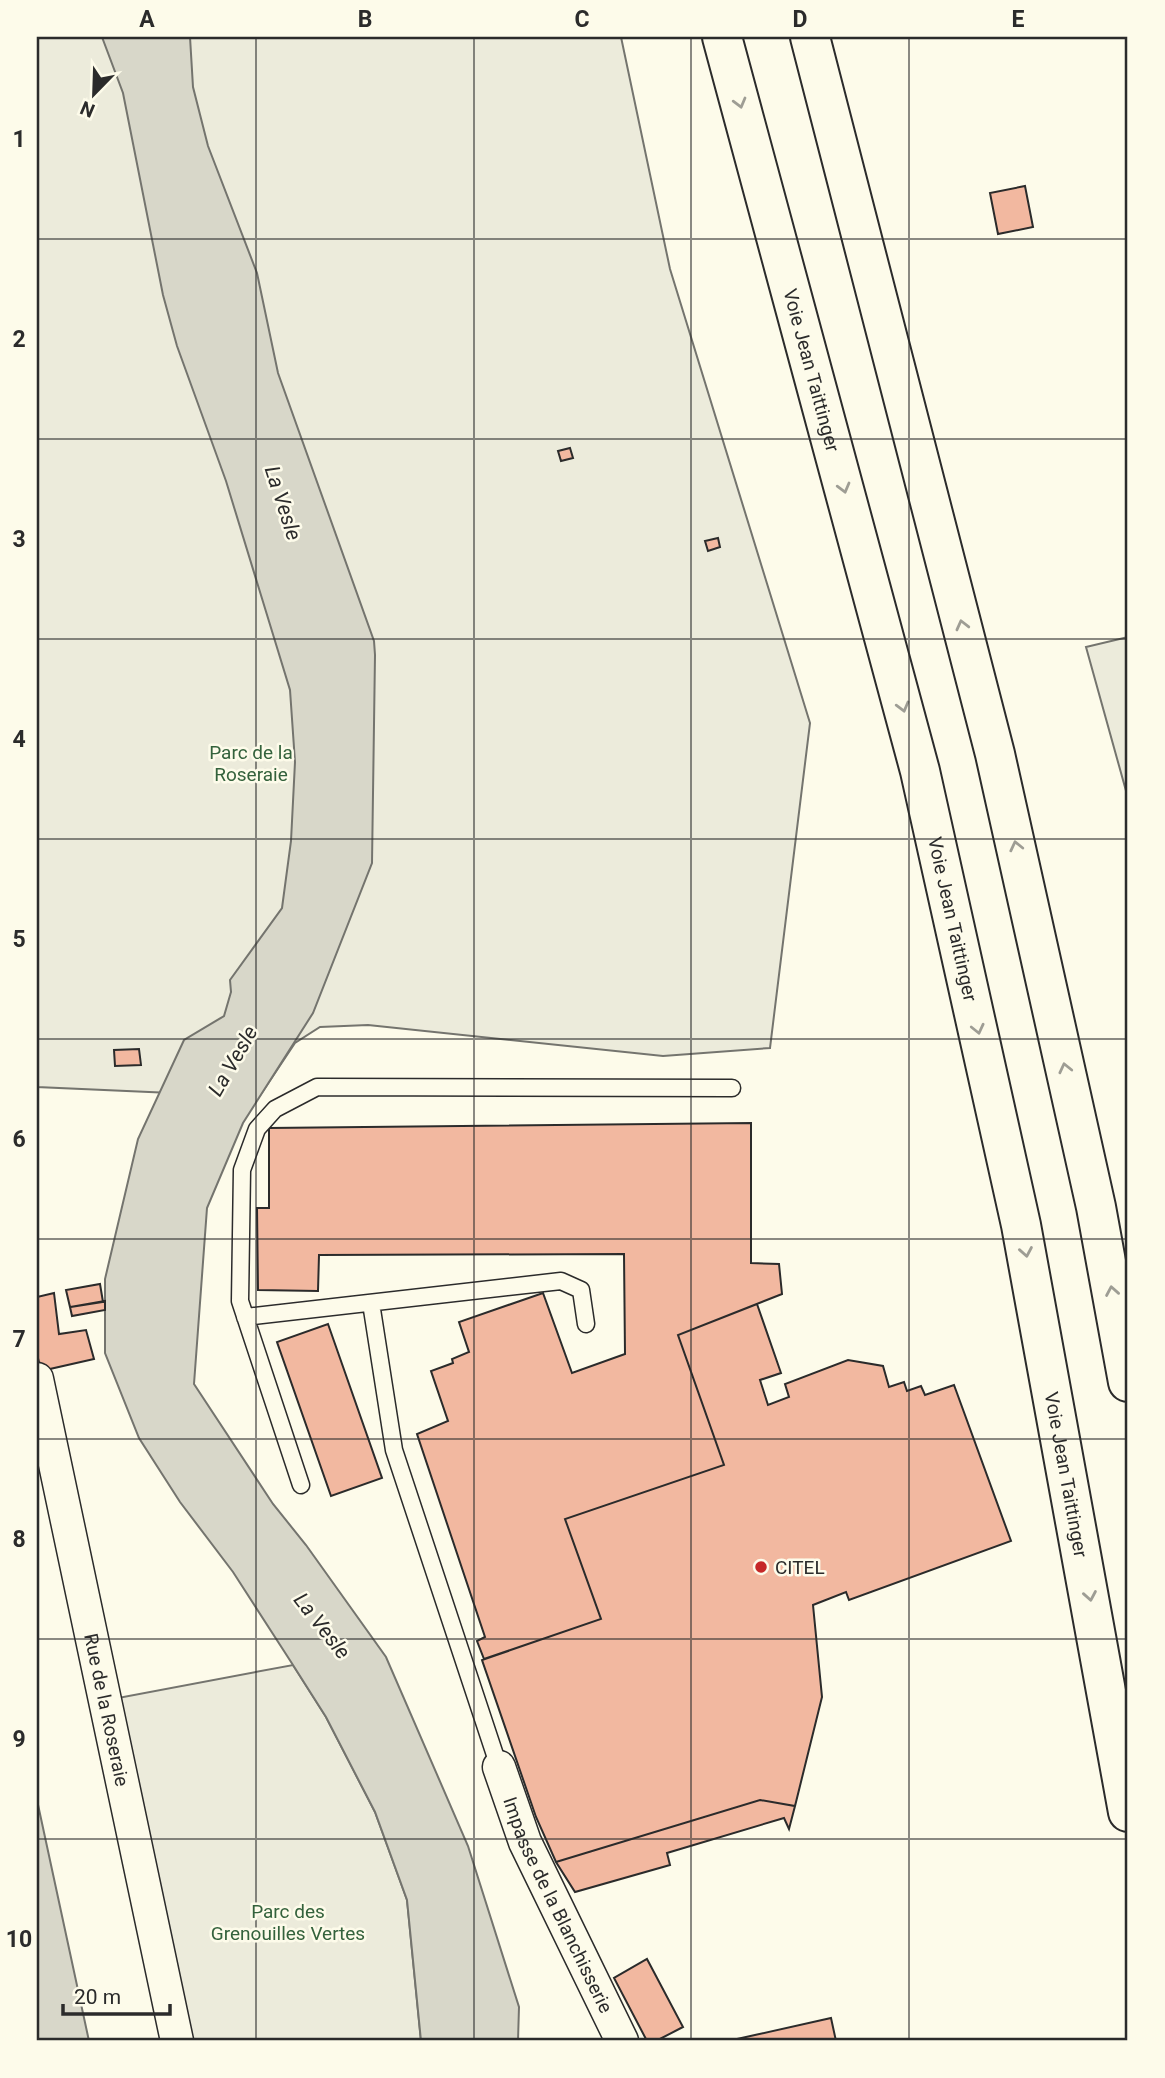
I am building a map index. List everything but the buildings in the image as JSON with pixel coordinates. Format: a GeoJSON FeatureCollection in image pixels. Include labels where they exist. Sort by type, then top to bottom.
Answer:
{"type":"FeatureCollection","features":[{"type":"Feature","properties":{"kind":"highway","name":"Voie Jean Taittinger"},"geometry":{"type":"LineString","coordinates":[[722,37],[920,771],[1021,1225],[1128,1812]]}},
{"type":"Feature","properties":{"kind":"highway"},"geometry":{"type":"LineString","coordinates":[[810,37],[995,754],[1096,1207],[1128,1382]]}},
{"type":"Feature","properties":{"kind":"street","name":"Rue de la Roseraie"},"geometry":{"type":"LineString","coordinates":[[37,1379],[177,2041]]}},
{"type":"Feature","properties":{"kind":"street","name":"Impasse de la Blanchisserie"},"geometry":{"type":"LineString","coordinates":[[499,1768],[525,1842],[622,2041]]}},
{"type":"Feature","properties":{"kind":"lane"},"geometry":{"type":"LineString","coordinates":[[301,1485],[240,1301],[242,1170],[257,1129],[275,1109],[317,1087],[732,1088]]}},
{"type":"Feature","properties":{"kind":"lane"},"geometry":{"type":"LineString","coordinates":[[245,1317],[561,1281],[580,1290],[586,1324]]}},
{"type":"Feature","properties":{"kind":"lane"},"geometry":{"type":"LineString","coordinates":[[371,1303],[394,1450],[499,1768]]}},
{"type":"Feature","properties":{"kind":"green space","name":"Parc de la Roseraie"},"geometry":{"type":"Polygon","coordinates":[[[37,37],[621,37],[670,269],[810,723],[770,1048],[663,1056],[368,1025],[320,1027],[295,1043],[259,1097],[37,1087],[37,37]]]}},
{"type":"Feature","properties":{"kind":"green space"},"geometry":{"type":"Polygon","coordinates":[[[1128,637],[1128,798],[1086,647],[1128,637]]]}},
{"type":"Feature","properties":{"kind":"green space","name":"Parc des Grenouilles Vertes"},"geometry":{"type":"Polygon","coordinates":[[[293,1665],[326,1717],[375,1812],[407,1900],[421,2041],[192,2041],[118,1698],[293,1665]]]}},
{"type":"Feature","properties":{"kind":"water","name":"La Vesle"},"geometry":{"type":"Polygon","coordinates":[[[102,37],[190,37],[193,87],[208,146],[257,273],[278,373],[374,641],[375,655],[372,863],[313,1013],[243,1123],[207,1208],[194,1384],[273,1504],[306,1545],[386,1657],[468,1846],[519,2007],[518,2041],[421,2041],[407,1900],[375,1812],[326,1717],[233,1572],[180,1502],[139,1438],[105,1353],[105,1279],[138,1139],[184,1040],[224,1016],[231,992],[230,980],[282,908],[291,841],[295,762],[290,690],[226,481],[177,346],[163,295],[123,93],[102,37]]]}},
{"type":"Feature","properties":{"kind":"water"},"geometry":{"type":"Polygon","coordinates":[[[37,1800],[89,2041],[37,2041],[37,1800]]]}},
{"type":"Feature","properties":{"kind":"place","name":"CITEL"},"geometry":{"type":"Point","coordinates":[761,1567]}}]}
